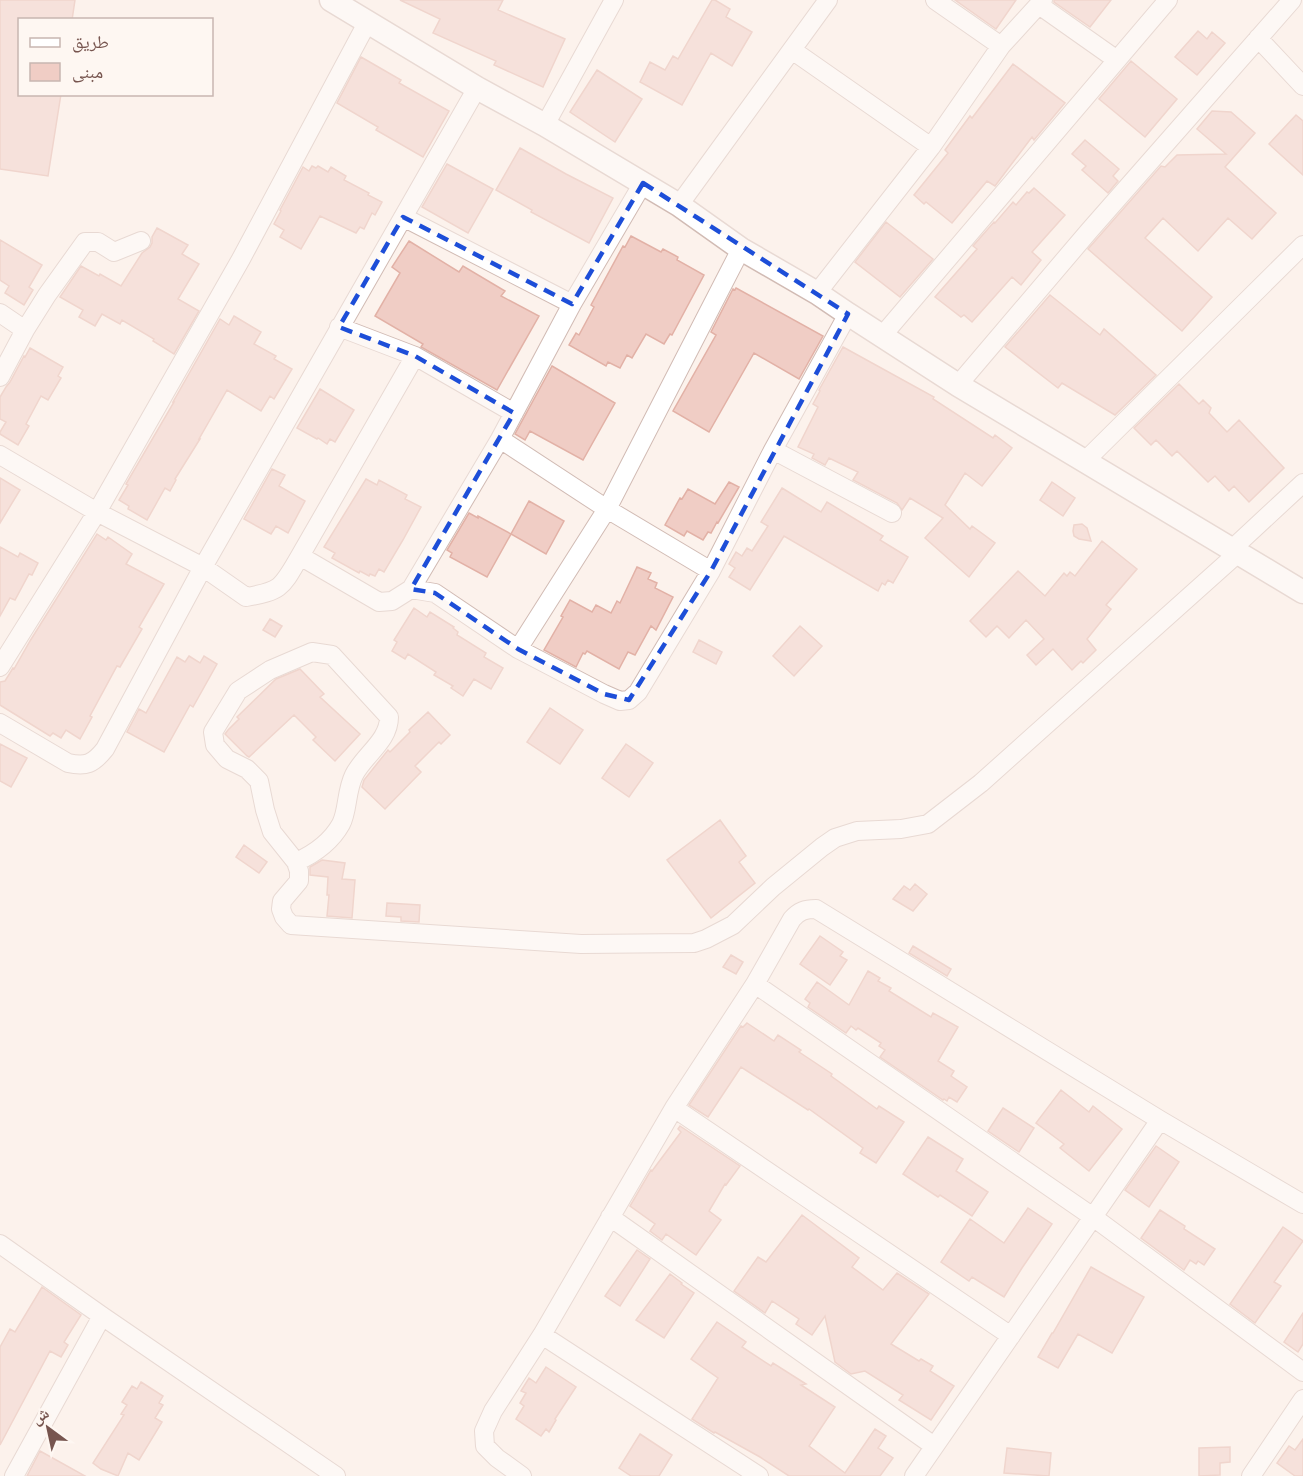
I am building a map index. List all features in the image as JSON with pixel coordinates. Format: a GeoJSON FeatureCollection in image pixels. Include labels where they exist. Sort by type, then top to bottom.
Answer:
{"type":"FeatureCollection","features":[{"type":"Feature","properties":{"kind":"street"},"geometry":{"type":"LineString","coordinates":[[331,0],[477,88],[643,183],[679,205],[741,249],[817,293],[958,385],[1303,592]]}},
{"type":"Feature","properties":{"kind":"street"},"geometry":{"type":"LineString","coordinates":[[545,125],[614,0]]}},
{"type":"Feature","properties":{"kind":"street"},"geometry":{"type":"LineString","coordinates":[[679,205],[828,0]]}},
{"type":"Feature","properties":{"kind":"street"},"geometry":{"type":"LineString","coordinates":[[935,0],[1001,46]]}},
{"type":"Feature","properties":{"kind":"street"},"geometry":{"type":"LineString","coordinates":[[882,336],[1168,0]]}},
{"type":"Feature","properties":{"kind":"street"},"geometry":{"type":"LineString","coordinates":[[958,385],[1089,231],[1292,0]]}},
{"type":"Feature","properties":{"kind":"street"},"geometry":{"type":"LineString","coordinates":[[817,293],[932,147],[1001,46],[1041,3],[1117,60]]}},
{"type":"Feature","properties":{"kind":"street"},"geometry":{"type":"LineString","coordinates":[[0,667],[97,512],[242,259],[366,22]]}},
{"type":"Feature","properties":{"kind":"street"},"geometry":{"type":"LineString","coordinates":[[1258,38],[1303,86]]}},
{"type":"Feature","properties":{"kind":"street"},"geometry":{"type":"LineString","coordinates":[[792,50],[932,147]]}},
{"type":"Feature","properties":{"kind":"street"},"geometry":{"type":"LineString","coordinates":[[0,723],[68,763],[79,765],[97,759],[203,567],[477,88]]}},
{"type":"Feature","properties":{"kind":"street"},"geometry":{"type":"LineString","coordinates":[[300,556],[379,602],[392,601],[411,589],[500,439],[572,304],[643,183]]}},
{"type":"Feature","properties":{"kind":"street"},"geometry":{"type":"LineString","coordinates":[[403,217],[572,304]]}},
{"type":"Feature","properties":{"kind":"street"},"geometry":{"type":"LineString","coordinates":[[0,377],[47,295],[85,242],[98,242],[114,252],[141,241]]}},
{"type":"Feature","properties":{"kind":"street"},"geometry":{"type":"LineString","coordinates":[[1085,461],[1303,245]]}},
{"type":"Feature","properties":{"kind":"street"},"geometry":{"type":"LineString","coordinates":[[518,649],[607,509],[741,249]]}},
{"type":"Feature","properties":{"kind":"street"},"geometry":{"type":"LineString","coordinates":[[0,314],[25,330]]}},
{"type":"Feature","properties":{"kind":"street"},"geometry":{"type":"LineString","coordinates":[[411,589],[435,593],[518,649],[604,694],[620,701],[629,700],[638,692],[711,571],[773,450],[848,314]]}},
{"type":"Feature","properties":{"kind":"street"},"geometry":{"type":"LineString","coordinates":[[339,327],[415,356],[514,413]]}},
{"type":"Feature","properties":{"kind":"street"},"geometry":{"type":"LineString","coordinates":[[0,455],[97,512],[203,567],[246,597],[266,594],[284,584],[415,356]]}},
{"type":"Feature","properties":{"kind":"street"},"geometry":{"type":"LineString","coordinates":[[500,439],[607,509],[711,571]]}},
{"type":"Feature","properties":{"kind":"street"},"geometry":{"type":"LineString","coordinates":[[773,450],[892,513]]}},
{"type":"Feature","properties":{"kind":"street"},"geometry":{"type":"LineString","coordinates":[[296,862],[325,844],[342,823],[348,789],[355,773],[382,738],[389,723],[389,717],[332,655],[312,652],[270,670],[238,691],[213,732],[215,746],[226,759],[247,769],[259,781],[272,832],[296,862],[299,881],[282,901],[281,909],[291,925],[581,944],[694,943],[706,939],[733,925],[773,887],[835,838],[857,831],[901,829],[928,824],[981,783],[1235,551],[1303,483]]}},
{"type":"Feature","properties":{"kind":"street"},"geometry":{"type":"LineString","coordinates":[[522,1476],[485,1446],[484,1431],[493,1411],[542,1335],[674,1108],[754,984],[792,919],[802,910],[816,909],[1160,1120],[1303,1204]]}},
{"type":"Feature","properties":{"kind":"street"},"geometry":{"type":"LineString","coordinates":[[754,984],[1092,1217],[1303,1372]]}},
{"type":"Feature","properties":{"kind":"street"},"geometry":{"type":"LineString","coordinates":[[674,1108],[1011,1335]]}},
{"type":"Feature","properties":{"kind":"street"},"geometry":{"type":"LineString","coordinates":[[914,1476],[1160,1120]]}},
{"type":"Feature","properties":{"kind":"street"},"geometry":{"type":"LineString","coordinates":[[610,1217],[934,1446]]}},
{"type":"Feature","properties":{"kind":"street"},"geometry":{"type":"LineString","coordinates":[[0,1245],[324,1473]]}},
{"type":"Feature","properties":{"kind":"street"},"geometry":{"type":"LineString","coordinates":[[14,1476],[102,1316]]}},
{"type":"Feature","properties":{"kind":"street"},"geometry":{"type":"LineString","coordinates":[[542,1335],[759,1476]]}},
{"type":"Feature","properties":{"kind":"street"},"geometry":{"type":"LineString","coordinates":[[1251,1476],[1303,1400]]}},
{"type":"Feature","properties":{"kind":"highlighted area"},"geometry":{"type":"Polygon","coordinates":[[[643,183],[848,314],[711,571],[629,700],[604,694],[518,649],[435,593],[411,589],[514,413],[415,356],[339,327],[403,217],[572,304],[643,183]]]}},
{"type":"Feature","properties":{"kind":"building"},"geometry":{"type":"Polygon","coordinates":[[[0,0],[75,0],[72,18],[18,18],[18,96],[61,96],[48,176],[0,169],[0,0]]]}},
{"type":"Feature","properties":{"kind":"building"},"geometry":{"type":"Polygon","coordinates":[[[400,0],[503,0],[498,10],[565,39],[543,87],[494,65],[496,61],[433,33],[440,19],[400,0]]]}},
{"type":"Feature","properties":{"kind":"building"},"geometry":{"type":"Polygon","coordinates":[[[712,0],[730,9],[726,17],[752,32],[732,66],[711,53],[682,105],[640,82],[650,62],[665,70],[673,56],[678,59],[712,0]]]}},
{"type":"Feature","properties":{"kind":"building"},"geometry":{"type":"Polygon","coordinates":[[[955,0],[1016,0],[996,29],[955,0]]]}},
{"type":"Feature","properties":{"kind":"building"},"geometry":{"type":"Polygon","coordinates":[[[1054,0],[1111,0],[1090,27],[1054,0]]]}},
{"type":"Feature","properties":{"kind":"building"},"geometry":{"type":"Polygon","coordinates":[[[1198,31],[1207,39],[1212,32],[1225,43],[1197,75],[1175,57],[1198,31]]]}},
{"type":"Feature","properties":{"kind":"building"},"geometry":{"type":"Polygon","coordinates":[[[361,57],[401,80],[399,83],[449,111],[423,157],[376,130],[378,127],[337,103],[361,57]]]}},
{"type":"Feature","properties":{"kind":"building"},"geometry":{"type":"Polygon","coordinates":[[[1131,61],[1177,99],[1145,137],[1099,99],[1131,61]]]}},
{"type":"Feature","properties":{"kind":"building"},"geometry":{"type":"Polygon","coordinates":[[[1013,64],[1065,103],[1034,140],[1032,137],[995,186],[987,181],[952,223],[914,195],[948,153],[945,150],[970,116],[972,118],[1013,64]]]}},
{"type":"Feature","properties":{"kind":"building"},"geometry":{"type":"Polygon","coordinates":[[[597,70],[642,99],[615,142],[570,112],[597,70]]]}},
{"type":"Feature","properties":{"kind":"building"},"geometry":{"type":"Polygon","coordinates":[[[1212,111],[1231,112],[1255,133],[1225,167],[1276,213],[1252,239],[1228,218],[1198,251],[1163,218],[1145,238],[1212,297],[1182,331],[1088,249],[1161,166],[1165,167],[1177,155],[1226,154],[1197,129],[1212,111]]]}},
{"type":"Feature","properties":{"kind":"building"},"geometry":{"type":"Polygon","coordinates":[[[1296,115],[1303,121],[1303,175],[1269,144],[1296,115]]]}},
{"type":"Feature","properties":{"kind":"building"},"geometry":{"type":"Polygon","coordinates":[[[1085,140],[1119,169],[1113,176],[1118,181],[1108,193],[1082,170],[1086,166],[1072,154],[1085,140]]]}},
{"type":"Feature","properties":{"kind":"building"},"geometry":{"type":"Polygon","coordinates":[[[520,148],[613,198],[589,243],[496,190],[520,148]]]}},
{"type":"Feature","properties":{"kind":"building"},"geometry":{"type":"Polygon","coordinates":[[[447,164],[493,189],[468,233],[422,207],[447,164]]]}},
{"type":"Feature","properties":{"kind":"building"},"geometry":{"type":"Polygon","coordinates":[[[312,166],[316,168],[318,166],[328,172],[331,167],[346,176],[344,180],[382,202],[375,215],[372,213],[364,229],[360,227],[356,233],[320,216],[301,249],[280,237],[284,230],[274,224],[303,167],[309,171],[312,166]]]}},
{"type":"Feature","properties":{"kind":"building"},"geometry":{"type":"Polygon","coordinates":[[[1034,188],[1065,215],[1032,252],[1041,260],[1021,285],[1012,277],[972,322],[964,315],[961,317],[935,297],[977,249],[973,246],[994,222],[1013,202],[1016,205],[1027,192],[1029,193],[1034,188]]]}},
{"type":"Feature","properties":{"kind":"building"},"geometry":{"type":"Polygon","coordinates":[[[886,222],[933,259],[900,297],[855,262],[886,222]]]}},
{"type":"Feature","properties":{"kind":"building"},"geometry":{"type":"Polygon","coordinates":[[[157,228],[188,245],[182,254],[199,264],[178,299],[199,311],[174,354],[122,320],[120,324],[102,314],[95,326],[79,317],[83,310],[60,297],[81,266],[121,286],[142,253],[150,247],[157,228]]]}},
{"type":"Feature","properties":{"kind":"building"},"geometry":{"type":"Polygon","coordinates":[[[631,236],[661,252],[663,249],[678,257],[677,260],[704,275],[672,335],[670,334],[664,344],[646,334],[632,358],[627,355],[620,368],[608,362],[606,366],[569,345],[576,333],[579,335],[594,307],[591,305],[623,246],[625,247],[631,236]]]}},
{"type":"Feature","properties":{"kind":"building"},"geometry":{"type":"Polygon","coordinates":[[[0,240],[42,265],[29,287],[33,290],[24,305],[5,293],[9,286],[0,280],[0,240]]]}},
{"type":"Feature","properties":{"kind":"building"},"geometry":{"type":"Polygon","coordinates":[[[409,241],[459,272],[463,266],[505,291],[501,296],[539,316],[497,390],[421,347],[423,344],[375,316],[400,273],[392,267],[409,241]]]}},
{"type":"Feature","properties":{"kind":"building"},"geometry":{"type":"Polygon","coordinates":[[[736,288],[823,336],[799,379],[754,353],[709,432],[673,411],[716,335],[711,332],[733,289],[736,288]]]}},
{"type":"Feature","properties":{"kind":"building"},"geometry":{"type":"Polygon","coordinates":[[[1050,295],[1100,335],[1104,329],[1156,375],[1115,415],[1062,383],[1058,388],[1005,347],[1050,295]]]}},
{"type":"Feature","properties":{"kind":"building"},"geometry":{"type":"Polygon","coordinates":[[[234,316],[261,332],[254,344],[276,356],[274,359],[292,369],[274,399],[270,396],[261,411],[227,390],[170,491],[165,488],[147,520],[128,509],[129,506],[119,500],[220,319],[229,325],[234,316]]]}},
{"type":"Feature","properties":{"kind":"building"},"geometry":{"type":"Polygon","coordinates":[[[843,347],[934,397],[933,399],[993,438],[995,435],[1012,448],[982,486],[965,473],[945,505],[970,529],[972,526],[995,543],[969,577],[925,538],[943,518],[910,498],[902,510],[897,503],[853,480],[858,472],[829,458],[825,465],[812,458],[814,454],[798,447],[818,407],[813,404],[819,390],[843,347]]]}},
{"type":"Feature","properties":{"kind":"building"},"geometry":{"type":"Polygon","coordinates":[[[30,348],[63,367],[58,376],[61,378],[48,400],[41,396],[26,424],[29,426],[18,445],[0,434],[6,422],[0,419],[0,397],[30,348]]]}},
{"type":"Feature","properties":{"kind":"building"},"geometry":{"type":"Polygon","coordinates":[[[552,366],[615,403],[583,460],[530,431],[525,440],[515,434],[552,366]]]}},
{"type":"Feature","properties":{"kind":"building"},"geometry":{"type":"Polygon","coordinates":[[[1179,384],[1199,404],[1203,400],[1211,408],[1209,413],[1227,432],[1239,420],[1284,468],[1249,502],[1234,486],[1229,491],[1215,476],[1208,482],[1177,451],[1172,456],[1156,440],[1151,445],[1134,428],[1179,384]]]}},
{"type":"Feature","properties":{"kind":"building"},"geometry":{"type":"Polygon","coordinates":[[[320,389],[354,410],[335,442],[330,439],[327,444],[297,428],[320,389]]]}},
{"type":"Feature","properties":{"kind":"building"},"geometry":{"type":"Polygon","coordinates":[[[272,469],[285,475],[279,486],[305,501],[288,533],[276,526],[271,534],[244,519],[272,469]]]}},
{"type":"Feature","properties":{"kind":"building"},"geometry":{"type":"Polygon","coordinates":[[[0,478],[20,490],[0,523],[0,478]]]}},
{"type":"Feature","properties":{"kind":"building"},"geometry":{"type":"Polygon","coordinates":[[[366,479],[377,485],[379,480],[407,495],[405,499],[421,507],[384,572],[379,569],[375,576],[370,574],[369,576],[360,571],[359,573],[332,558],[335,553],[324,547],[366,479]]]}},
{"type":"Feature","properties":{"kind":"building"},"geometry":{"type":"Polygon","coordinates":[[[729,482],[739,487],[718,523],[703,540],[687,531],[684,536],[665,525],[680,498],[682,499],[688,489],[715,504],[729,482]]]}},
{"type":"Feature","properties":{"kind":"building"},"geometry":{"type":"Polygon","coordinates":[[[1052,482],[1075,498],[1063,516],[1040,500],[1052,482]]]}},
{"type":"Feature","properties":{"kind":"building"},"geometry":{"type":"Polygon","coordinates":[[[782,488],[821,512],[827,502],[883,536],[880,540],[908,557],[893,583],[888,580],[885,585],[882,583],[878,591],[784,536],[750,590],[729,577],[735,568],[729,564],[736,552],[742,556],[747,548],[752,551],[768,526],[761,522],[782,488]]]}},
{"type":"Feature","properties":{"kind":"building"},"geometry":{"type":"Polygon","coordinates":[[[529,501],[564,521],[546,554],[511,534],[529,501]]]}},
{"type":"Feature","properties":{"kind":"building"},"geometry":{"type":"Polygon","coordinates":[[[469,513],[511,534],[487,577],[450,557],[452,553],[447,550],[469,513]]]}},
{"type":"Feature","properties":{"kind":"building"},"geometry":{"type":"Polygon","coordinates":[[[1082,524],[1087,528],[1091,541],[1074,536],[1074,525],[1082,524]]]}},
{"type":"Feature","properties":{"kind":"building"},"geometry":{"type":"Polygon","coordinates":[[[97,534],[106,540],[108,537],[132,554],[126,564],[164,584],[139,627],[142,629],[120,667],[117,666],[80,739],[66,730],[61,738],[53,733],[50,736],[0,705],[0,682],[5,681],[14,669],[97,534]]]}},
{"type":"Feature","properties":{"kind":"building"},"geometry":{"type":"Polygon","coordinates":[[[1102,541],[1137,569],[1106,605],[1111,609],[1087,639],[1096,650],[1072,670],[1053,649],[1036,665],[1027,655],[1044,639],[1026,620],[1009,638],[997,626],[986,637],[970,621],[1018,571],[1045,596],[1064,573],[1067,576],[1070,572],[1075,576],[1102,541]]]}},
{"type":"Feature","properties":{"kind":"building"},"geometry":{"type":"Polygon","coordinates":[[[0,547],[18,557],[20,553],[38,563],[32,575],[29,574],[15,600],[10,598],[0,616],[0,547]]]}},
{"type":"Feature","properties":{"kind":"building"},"geometry":{"type":"Polygon","coordinates":[[[637,567],[651,573],[648,579],[657,583],[655,588],[673,597],[656,630],[651,626],[635,655],[628,652],[619,669],[587,651],[583,653],[576,667],[544,650],[570,600],[592,612],[596,605],[611,613],[617,601],[620,603],[637,567]]]}},
{"type":"Feature","properties":{"kind":"building"},"geometry":{"type":"Polygon","coordinates":[[[414,608],[427,617],[430,612],[454,627],[458,632],[457,635],[486,653],[484,657],[503,668],[491,689],[474,679],[463,696],[451,688],[453,686],[434,675],[436,672],[408,654],[405,659],[392,651],[397,642],[394,640],[414,608]]]}},
{"type":"Feature","properties":{"kind":"building"},"geometry":{"type":"Polygon","coordinates":[[[270,619],[282,626],[275,637],[263,630],[270,619]]]}},
{"type":"Feature","properties":{"kind":"building"},"geometry":{"type":"Polygon","coordinates":[[[800,626],[822,646],[794,676],[773,656],[800,626]]]}},
{"type":"Feature","properties":{"kind":"building"},"geometry":{"type":"Polygon","coordinates":[[[699,640],[722,652],[716,664],[693,652],[699,640]]]}},
{"type":"Feature","properties":{"kind":"building"},"geometry":{"type":"Polygon","coordinates":[[[189,656],[200,663],[204,656],[217,664],[193,707],[190,705],[164,752],[127,732],[139,709],[146,713],[177,657],[185,662],[189,656]]]}},
{"type":"Feature","properties":{"kind":"building"},"geometry":{"type":"Polygon","coordinates":[[[300,669],[324,694],[320,697],[360,734],[335,761],[313,740],[316,737],[294,715],[249,757],[247,756],[225,734],[239,719],[237,717],[276,679],[300,669]]]}},
{"type":"Feature","properties":{"kind":"building"},"geometry":{"type":"Polygon","coordinates":[[[550,708],[583,730],[560,764],[527,742],[550,708]]]}},
{"type":"Feature","properties":{"kind":"building"},"geometry":{"type":"Polygon","coordinates":[[[428,712],[450,735],[441,744],[439,742],[415,766],[421,772],[385,809],[362,787],[364,780],[388,750],[390,752],[428,712]]]}},
{"type":"Feature","properties":{"kind":"building"},"geometry":{"type":"Polygon","coordinates":[[[0,744],[27,758],[11,787],[0,781],[0,744]]]}},
{"type":"Feature","properties":{"kind":"building"},"geometry":{"type":"Polygon","coordinates":[[[626,744],[653,763],[629,797],[602,778],[626,744]]]}},
{"type":"Feature","properties":{"kind":"building"},"geometry":{"type":"Polygon","coordinates":[[[720,820],[746,856],[739,862],[755,883],[711,918],[667,860],[720,820]]]}},
{"type":"Feature","properties":{"kind":"building"},"geometry":{"type":"Polygon","coordinates":[[[244,845],[267,862],[259,873],[236,857],[244,845]]]}},
{"type":"Feature","properties":{"kind":"building"},"geometry":{"type":"Polygon","coordinates":[[[322,860],[345,863],[342,879],[355,880],[352,918],[327,916],[328,877],[310,875],[310,867],[322,860]]]}},
{"type":"Feature","properties":{"kind":"building"},"geometry":{"type":"Polygon","coordinates":[[[915,884],[927,894],[913,911],[893,899],[904,886],[910,890],[915,884]]]}},
{"type":"Feature","properties":{"kind":"building"},"geometry":{"type":"Polygon","coordinates":[[[387,903],[420,905],[419,922],[401,921],[401,917],[386,916],[387,903]]]}},
{"type":"Feature","properties":{"kind":"building"},"geometry":{"type":"Polygon","coordinates":[[[820,936],[843,952],[840,956],[847,960],[830,985],[800,964],[820,936]]]}},
{"type":"Feature","properties":{"kind":"building"},"geometry":{"type":"Polygon","coordinates":[[[913,946],[951,969],[947,976],[909,953],[913,946]]]}},
{"type":"Feature","properties":{"kind":"building"},"geometry":{"type":"Polygon","coordinates":[[[731,955],[743,962],[736,974],[723,967],[731,955]]]}},
{"type":"Feature","properties":{"kind":"building"},"geometry":{"type":"Polygon","coordinates":[[[868,971],[880,978],[878,981],[891,988],[889,991],[931,1017],[933,1013],[958,1027],[938,1061],[954,1071],[951,1076],[967,1087],[957,1102],[949,1097],[947,1101],[943,1100],[880,1057],[885,1050],[879,1046],[881,1043],[858,1028],[856,1030],[851,1026],[846,1033],[808,1007],[810,1003],[805,999],[817,982],[849,1005],[868,971]]]}},
{"type":"Feature","properties":{"kind":"building"},"geometry":{"type":"Polygon","coordinates":[[[747,1023],[774,1041],[778,1035],[877,1109],[879,1106],[904,1122],[876,1163],[860,1153],[863,1148],[809,1109],[741,1067],[708,1117],[689,1105],[741,1026],[747,1023]]]}},
{"type":"Feature","properties":{"kind":"building"},"geometry":{"type":"Polygon","coordinates":[[[1061,1090],[1089,1112],[1093,1106],[1122,1129],[1089,1171],[1060,1148],[1064,1144],[1036,1123],[1061,1090]]]}},
{"type":"Feature","properties":{"kind":"building"},"geometry":{"type":"Polygon","coordinates":[[[1003,1108],[1034,1128],[1019,1152],[988,1131],[1003,1108]]]}},
{"type":"Feature","properties":{"kind":"building"},"geometry":{"type":"Polygon","coordinates":[[[680,1126],[740,1166],[725,1184],[709,1211],[721,1220],[696,1255],[666,1234],[662,1240],[650,1231],[655,1224],[630,1206],[651,1170],[681,1132],[678,1129],[680,1126]]]}},
{"type":"Feature","properties":{"kind":"building"},"geometry":{"type":"Polygon","coordinates":[[[928,1137],[963,1159],[956,1171],[988,1192],[972,1216],[903,1174],[928,1137]]]}},
{"type":"Feature","properties":{"kind":"building"},"geometry":{"type":"Polygon","coordinates":[[[1156,1146],[1179,1162],[1149,1207],[1125,1190],[1156,1146]]]}},
{"type":"Feature","properties":{"kind":"building"},"geometry":{"type":"Polygon","coordinates":[[[1028,1208],[1052,1224],[1004,1297],[972,1277],[969,1281],[941,1262],[970,1219],[1004,1243],[1028,1208]]]}},
{"type":"Feature","properties":{"kind":"building"},"geometry":{"type":"Polygon","coordinates":[[[1160,1210],[1215,1249],[1204,1265],[1190,1260],[1184,1270],[1141,1238],[1160,1210]]]}},
{"type":"Feature","properties":{"kind":"building"},"geometry":{"type":"Polygon","coordinates":[[[802,1215],[859,1258],[852,1267],[883,1290],[897,1273],[929,1294],[891,1344],[919,1361],[921,1359],[933,1366],[930,1371],[954,1386],[931,1420],[899,1400],[903,1395],[865,1371],[851,1374],[835,1362],[825,1316],[812,1335],[796,1324],[799,1319],[772,1301],[765,1313],[734,1291],[758,1257],[766,1262],[802,1215]]]}},
{"type":"Feature","properties":{"kind":"building"},"geometry":{"type":"Polygon","coordinates":[[[1283,1227],[1303,1241],[1274,1282],[1281,1286],[1255,1323],[1230,1304],[1283,1227]]]}},
{"type":"Feature","properties":{"kind":"building"},"geometry":{"type":"Polygon","coordinates":[[[637,1250],[650,1259],[620,1306],[605,1296],[637,1250]]]}},
{"type":"Feature","properties":{"kind":"building"},"geometry":{"type":"Polygon","coordinates":[[[1091,1267],[1144,1297],[1112,1353],[1078,1334],[1058,1368],[1038,1357],[1091,1267]]]}},
{"type":"Feature","properties":{"kind":"building"},"geometry":{"type":"Polygon","coordinates":[[[670,1274],[694,1293],[664,1338],[636,1320],[670,1274]]]}},
{"type":"Feature","properties":{"kind":"building"},"geometry":{"type":"Polygon","coordinates":[[[42,1287],[81,1315],[64,1342],[68,1345],[61,1357],[50,1351],[0,1445],[0,1347],[10,1329],[15,1332],[42,1287]]]}},
{"type":"Feature","properties":{"kind":"building"},"geometry":{"type":"Polygon","coordinates":[[[1303,1313],[1303,1344],[1298,1352],[1284,1342],[1303,1313]]]}},
{"type":"Feature","properties":{"kind":"building"},"geometry":{"type":"Polygon","coordinates":[[[717,1322],[746,1342],[742,1347],[771,1366],[773,1363],[806,1384],[801,1385],[835,1407],[809,1446],[845,1473],[875,1429],[886,1436],[878,1448],[893,1458],[880,1476],[789,1476],[692,1419],[718,1378],[691,1359],[717,1322]]]}},
{"type":"Feature","properties":{"kind":"building"},"geometry":{"type":"Polygon","coordinates":[[[546,1367],[576,1387],[549,1432],[546,1429],[541,1436],[516,1419],[524,1406],[520,1403],[526,1393],[521,1391],[529,1378],[536,1383],[546,1367]]]}},
{"type":"Feature","properties":{"kind":"building"},"geometry":{"type":"Polygon","coordinates":[[[141,1382],[163,1396],[159,1403],[163,1405],[155,1418],[162,1422],[139,1460],[128,1453],[118,1476],[93,1463],[124,1415],[121,1414],[127,1405],[122,1402],[132,1386],[137,1389],[141,1382]]]}},
{"type":"Feature","properties":{"kind":"building"},"geometry":{"type":"Polygon","coordinates":[[[640,1434],[672,1455],[659,1476],[631,1476],[619,1468],[640,1434]]]}},
{"type":"Feature","properties":{"kind":"building"},"geometry":{"type":"Polygon","coordinates":[[[1303,1439],[1303,1476],[1295,1476],[1277,1463],[1289,1446],[1295,1450],[1303,1439]]]}},
{"type":"Feature","properties":{"kind":"building"},"geometry":{"type":"Polygon","coordinates":[[[1230,1447],[1230,1462],[1220,1463],[1220,1475],[1199,1476],[1199,1448],[1230,1447]]]}},
{"type":"Feature","properties":{"kind":"building"},"geometry":{"type":"Polygon","coordinates":[[[1007,1448],[1051,1453],[1049,1476],[1004,1473],[1007,1448]]]}},
{"type":"Feature","properties":{"kind":"building"},"geometry":{"type":"Polygon","coordinates":[[[40,1451],[85,1476],[27,1476],[40,1451]]]}}]}
